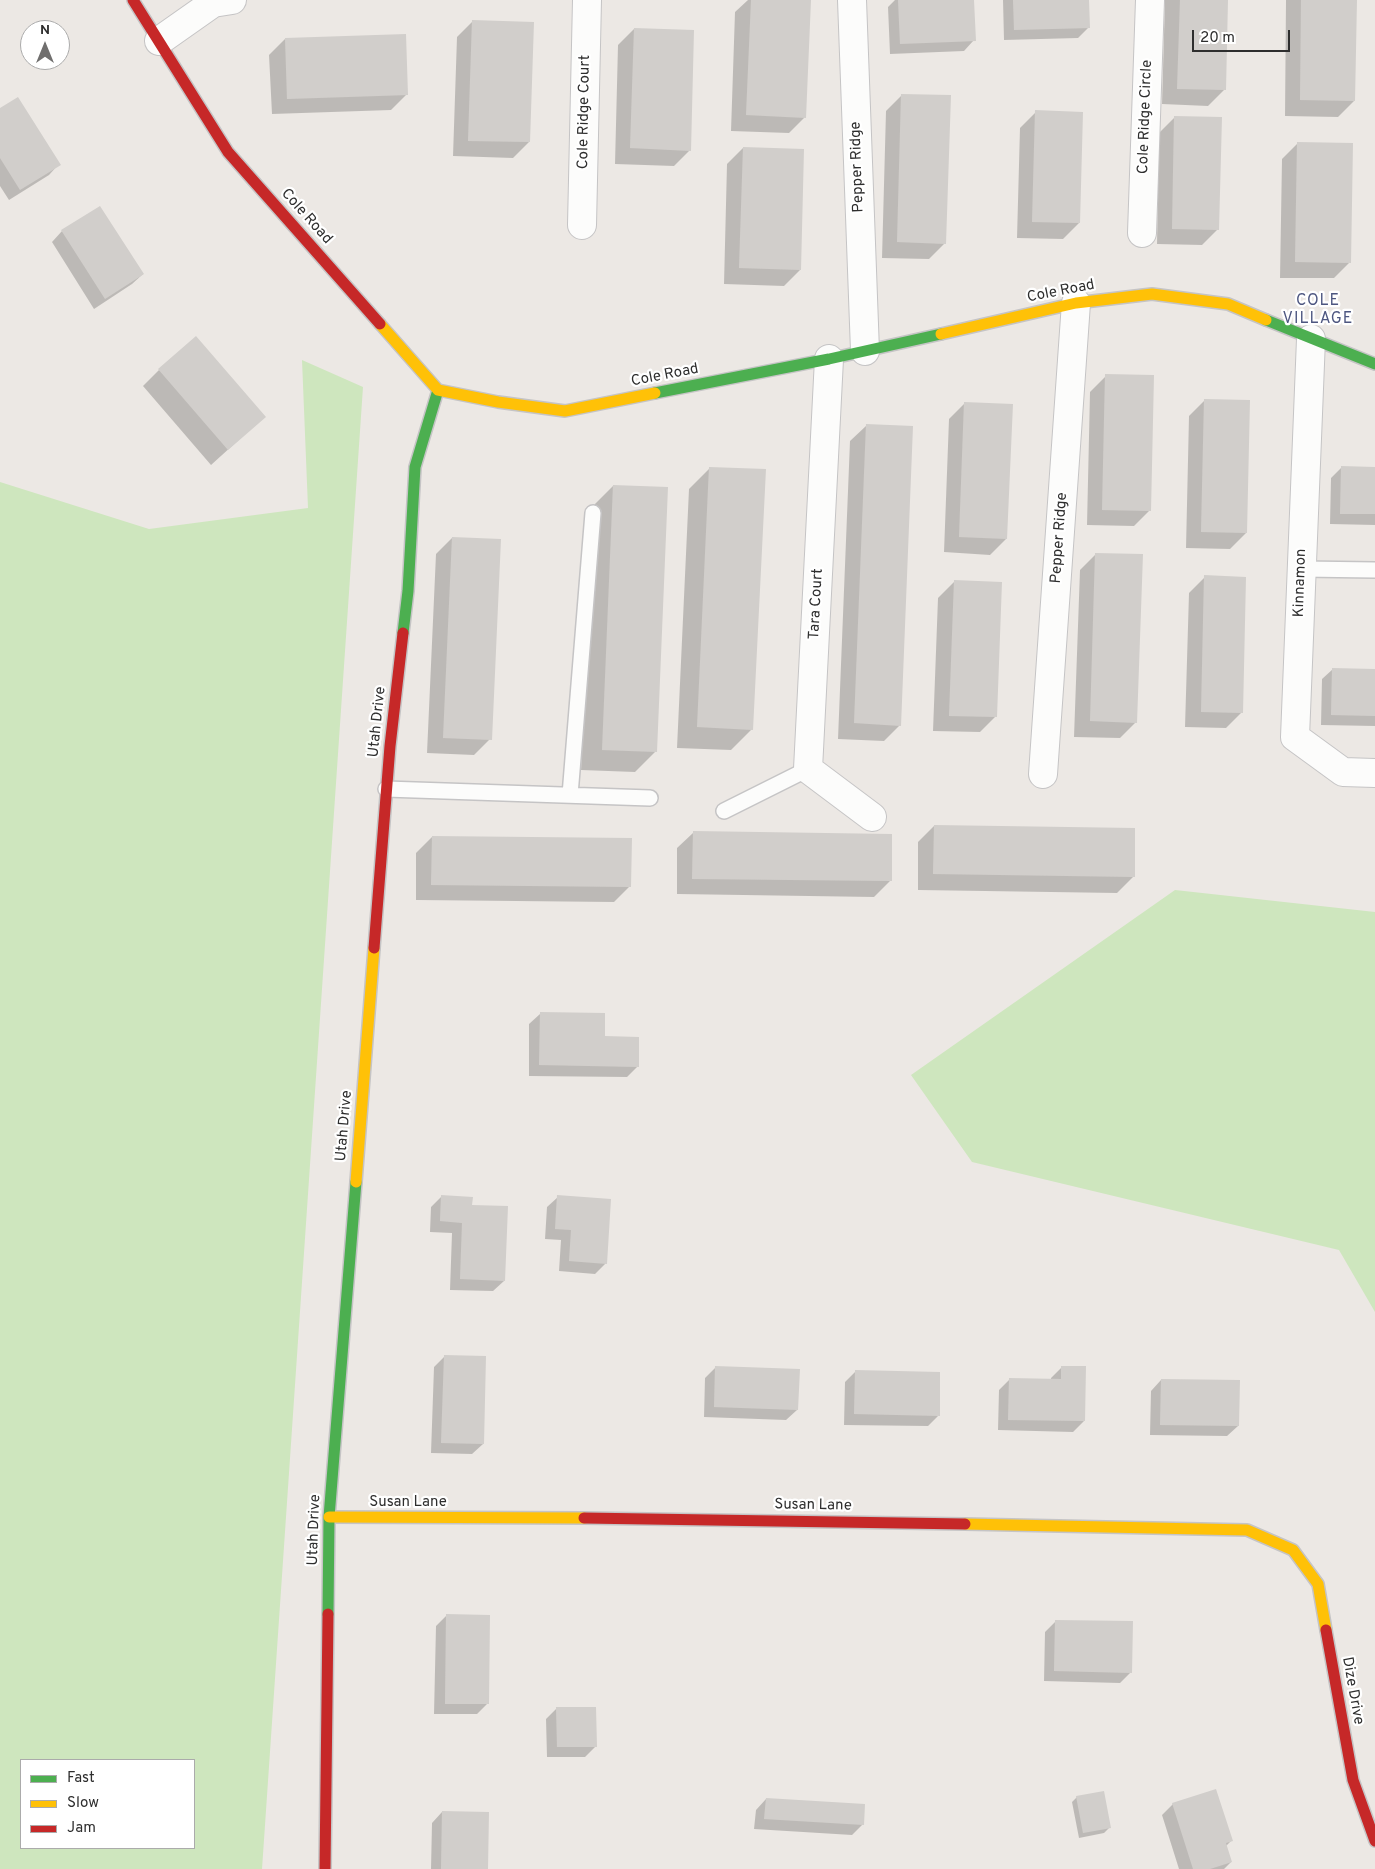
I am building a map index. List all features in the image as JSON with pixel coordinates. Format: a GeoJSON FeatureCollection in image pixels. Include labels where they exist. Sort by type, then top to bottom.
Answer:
{"type":"FeatureCollection","features":[{"type":"Feature","properties":{"kind":"street","name":"Cole Road"},"geometry":{"type":"LineString","coordinates":[[133,0],[228,152],[438,390],[498,402],[565,411],[829,359],[865,343],[1076,303],[1152,294],[1228,304],[1375,364]]}},
{"type":"Feature","properties":{"kind":"street"},"geometry":{"type":"LineString","coordinates":[[159,40],[213,3],[232,0]]}},
{"type":"Feature","properties":{"kind":"street","name":"Cole Ridge Court"},"geometry":{"type":"LineString","coordinates":[[582,225],[587,0]]}},
{"type":"Feature","properties":{"kind":"street","name":"Pepper Ridge"},"geometry":{"type":"LineString","coordinates":[[852,0],[865,343]]}},
{"type":"Feature","properties":{"kind":"street","name":"Cole Ridge Circle"},"geometry":{"type":"LineString","coordinates":[[1142,234],[1150,0]]}},
{"type":"Feature","properties":{"kind":"street","name":"Pepper Ridge"},"geometry":{"type":"LineString","coordinates":[[1043,774],[1076,303]]}},
{"type":"Feature","properties":{"kind":"street","name":"Kinnamon"},"geometry":{"type":"LineString","coordinates":[[1310,339],[1295,737],[1343,772],[1375,773]]}},
{"type":"Feature","properties":{"kind":"street","name":"Tara Court"},"geometry":{"type":"LineString","coordinates":[[808,770],[829,359]]}},
{"type":"Feature","properties":{"kind":"street","name":"Utah Drive"},"geometry":{"type":"LineString","coordinates":[[325,1869],[329,1517],[386,789],[408,591],[415,466],[438,390]]}},
{"type":"Feature","properties":{"kind":"street"},"geometry":{"type":"LineString","coordinates":[[808,770],[872,817]]}},
{"type":"Feature","properties":{"kind":"street","name":"Susan Lane"},"geometry":{"type":"LineString","coordinates":[[329,1517],[687,1519],[1247,1530],[1293,1550]]}},
{"type":"Feature","properties":{"kind":"street","name":"Dize Drive"},"geometry":{"type":"LineString","coordinates":[[1293,1550],[1318,1584],[1353,1780],[1375,1841]]}},
{"type":"Feature","properties":{"kind":"lane"},"geometry":{"type":"LineString","coordinates":[[570,795],[593,513]]}},
{"type":"Feature","properties":{"kind":"lane"},"geometry":{"type":"LineString","coordinates":[[1302,570],[1375,570]]}},
{"type":"Feature","properties":{"kind":"lane"},"geometry":{"type":"LineString","coordinates":[[724,811],[808,770]]}},
{"type":"Feature","properties":{"kind":"lane"},"geometry":{"type":"LineString","coordinates":[[386,789],[650,798]]}},
{"type":"Feature","properties":{"kind":"green space"},"geometry":{"type":"Polygon","coordinates":[[[302,360],[363,387],[262,1869],[0,1869],[0,482],[149,529],[308,508],[302,360]]]}},
{"type":"Feature","properties":{"kind":"green space"},"geometry":{"type":"Polygon","coordinates":[[[1175,890],[1375,912],[1375,1312],[1339,1250],[972,1162],[911,1075],[1175,890]]]}},
{"type":"Feature","properties":{"kind":"building"},"geometry":{"type":"Polygon","coordinates":[[[751,0],[811,0],[806,118],[746,115],[751,0]]]}},
{"type":"Feature","properties":{"kind":"building"},"geometry":{"type":"Polygon","coordinates":[[[898,0],[974,0],[976,41],[900,44],[898,0]]]}},
{"type":"Feature","properties":{"kind":"building"},"geometry":{"type":"Polygon","coordinates":[[[1013,0],[1089,0],[1090,28],[1014,30],[1013,0]]]}},
{"type":"Feature","properties":{"kind":"building"},"geometry":{"type":"Polygon","coordinates":[[[1180,0],[1228,0],[1226,90],[1177,89],[1180,0]]]}},
{"type":"Feature","properties":{"kind":"building"},"geometry":{"type":"Polygon","coordinates":[[[1301,0],[1357,0],[1355,101],[1300,100],[1301,0]]]}},
{"type":"Feature","properties":{"kind":"building"},"geometry":{"type":"Polygon","coordinates":[[[472,20],[534,22],[530,142],[468,141],[472,20]]]}},
{"type":"Feature","properties":{"kind":"building"},"geometry":{"type":"Polygon","coordinates":[[[634,28],[694,30],[691,151],[630,148],[634,28]]]}},
{"type":"Feature","properties":{"kind":"building"},"geometry":{"type":"Polygon","coordinates":[[[406,34],[408,95],[287,99],[285,38],[406,34]]]}},
{"type":"Feature","properties":{"kind":"building"},"geometry":{"type":"Polygon","coordinates":[[[901,94],[951,95],[946,244],[897,242],[901,94]]]}},
{"type":"Feature","properties":{"kind":"building"},"geometry":{"type":"Polygon","coordinates":[[[18,97],[61,165],[20,190],[0,158],[0,108],[18,97]]]}},
{"type":"Feature","properties":{"kind":"building"},"geometry":{"type":"Polygon","coordinates":[[[1035,110],[1083,112],[1080,223],[1032,222],[1035,110]]]}},
{"type":"Feature","properties":{"kind":"building"},"geometry":{"type":"Polygon","coordinates":[[[1174,116],[1222,117],[1219,230],[1172,229],[1174,116]]]}},
{"type":"Feature","properties":{"kind":"building"},"geometry":{"type":"Polygon","coordinates":[[[1297,142],[1353,143],[1351,263],[1295,262],[1297,142]]]}},
{"type":"Feature","properties":{"kind":"building"},"geometry":{"type":"Polygon","coordinates":[[[743,147],[804,149],[801,270],[739,268],[743,147]]]}},
{"type":"Feature","properties":{"kind":"building"},"geometry":{"type":"Polygon","coordinates":[[[100,206],[144,274],[105,299],[61,230],[100,206]]]}},
{"type":"Feature","properties":{"kind":"building"},"geometry":{"type":"Polygon","coordinates":[[[196,336],[266,417],[228,450],[158,369],[196,336]]]}},
{"type":"Feature","properties":{"kind":"building"},"geometry":{"type":"Polygon","coordinates":[[[1105,374],[1154,375],[1151,511],[1102,510],[1105,374]]]}},
{"type":"Feature","properties":{"kind":"building"},"geometry":{"type":"Polygon","coordinates":[[[1204,399],[1250,400],[1247,533],[1201,532],[1204,399]]]}},
{"type":"Feature","properties":{"kind":"building"},"geometry":{"type":"Polygon","coordinates":[[[964,402],[1013,404],[1007,539],[959,537],[964,402]]]}},
{"type":"Feature","properties":{"kind":"building"},"geometry":{"type":"Polygon","coordinates":[[[866,424],[913,426],[901,726],[854,723],[866,424]]]}},
{"type":"Feature","properties":{"kind":"building"},"geometry":{"type":"Polygon","coordinates":[[[1341,466],[1375,467],[1375,514],[1340,514],[1341,466]]]}},
{"type":"Feature","properties":{"kind":"building"},"geometry":{"type":"Polygon","coordinates":[[[709,467],[766,469],[753,730],[697,727],[709,467]]]}},
{"type":"Feature","properties":{"kind":"building"},"geometry":{"type":"Polygon","coordinates":[[[613,485],[668,487],[657,752],[602,750],[613,485]]]}},
{"type":"Feature","properties":{"kind":"building"},"geometry":{"type":"Polygon","coordinates":[[[452,537],[501,539],[492,740],[443,738],[452,537]]]}},
{"type":"Feature","properties":{"kind":"building"},"geometry":{"type":"Polygon","coordinates":[[[1095,553],[1143,554],[1137,723],[1090,721],[1095,553]]]}},
{"type":"Feature","properties":{"kind":"building"},"geometry":{"type":"Polygon","coordinates":[[[1204,575],[1246,577],[1243,713],[1201,712],[1204,575]]]}},
{"type":"Feature","properties":{"kind":"building"},"geometry":{"type":"Polygon","coordinates":[[[954,580],[1002,582],[997,717],[949,716],[954,580]]]}},
{"type":"Feature","properties":{"kind":"building"},"geometry":{"type":"Polygon","coordinates":[[[1332,668],[1375,669],[1375,716],[1331,715],[1332,668]]]}},
{"type":"Feature","properties":{"kind":"building"},"geometry":{"type":"Polygon","coordinates":[[[934,825],[1135,828],[1135,877],[933,874],[934,825]]]}},
{"type":"Feature","properties":{"kind":"building"},"geometry":{"type":"Polygon","coordinates":[[[693,831],[892,834],[892,881],[692,879],[693,831]]]}},
{"type":"Feature","properties":{"kind":"building"},"geometry":{"type":"Polygon","coordinates":[[[432,836],[632,838],[631,887],[431,885],[432,836]]]}},
{"type":"Feature","properties":{"kind":"building"},"geometry":{"type":"Polygon","coordinates":[[[540,1012],[605,1013],[605,1036],[639,1037],[639,1067],[539,1065],[540,1012]]]}},
{"type":"Feature","properties":{"kind":"building"},"geometry":{"type":"Polygon","coordinates":[[[441,1195],[473,1197],[472,1205],[508,1206],[505,1281],[460,1279],[462,1223],[440,1221],[441,1195]]]}},
{"type":"Feature","properties":{"kind":"building"},"geometry":{"type":"Polygon","coordinates":[[[557,1195],[611,1199],[607,1264],[569,1261],[571,1230],[555,1229],[557,1195]]]}},
{"type":"Feature","properties":{"kind":"building"},"geometry":{"type":"Polygon","coordinates":[[[444,1355],[486,1356],[484,1444],[441,1443],[444,1355]]]}},
{"type":"Feature","properties":{"kind":"building"},"geometry":{"type":"Polygon","coordinates":[[[715,1366],[800,1369],[798,1410],[714,1407],[715,1366]]]}},
{"type":"Feature","properties":{"kind":"building"},"geometry":{"type":"Polygon","coordinates":[[[1061,1366],[1086,1366],[1085,1421],[1008,1420],[1009,1378],[1061,1379],[1061,1366]]]}},
{"type":"Feature","properties":{"kind":"building"},"geometry":{"type":"Polygon","coordinates":[[[855,1370],[940,1372],[940,1416],[854,1414],[855,1370]]]}},
{"type":"Feature","properties":{"kind":"building"},"geometry":{"type":"Polygon","coordinates":[[[1161,1379],[1240,1380],[1239,1426],[1160,1425],[1161,1379]]]}},
{"type":"Feature","properties":{"kind":"building"},"geometry":{"type":"Polygon","coordinates":[[[446,1614],[490,1615],[489,1704],[445,1704],[446,1614]]]}},
{"type":"Feature","properties":{"kind":"building"},"geometry":{"type":"Polygon","coordinates":[[[1055,1620],[1133,1621],[1132,1673],[1054,1671],[1055,1620]]]}},
{"type":"Feature","properties":{"kind":"building"},"geometry":{"type":"Polygon","coordinates":[[[556,1707],[596,1707],[597,1747],[557,1747],[556,1707]]]}},
{"type":"Feature","properties":{"kind":"building"},"geometry":{"type":"Polygon","coordinates":[[[1216,1789],[1233,1841],[1226,1843],[1232,1862],[1210,1869],[1193,1869],[1172,1803],[1216,1789]]]}},
{"type":"Feature","properties":{"kind":"building"},"geometry":{"type":"Polygon","coordinates":[[[1104,1791],[1111,1828],[1083,1833],[1076,1796],[1104,1791]]]}},
{"type":"Feature","properties":{"kind":"building"},"geometry":{"type":"Polygon","coordinates":[[[766,1798],[865,1804],[864,1825],[764,1819],[766,1798]]]}},
{"type":"Feature","properties":{"kind":"building"},"geometry":{"type":"Polygon","coordinates":[[[442,1811],[489,1812],[488,1869],[441,1869],[442,1811]]]}},
{"type":"Feature","properties":{"kind":"traffic: fast"},"geometry":{"type":"LineString","coordinates":[[1266,320],[1375,364]]}},
{"type":"Feature","properties":{"kind":"traffic: fast"},"geometry":{"type":"LineString","coordinates":[[655,393],[829,359],[941,334]]}},
{"type":"Feature","properties":{"kind":"traffic: fast"},"geometry":{"type":"LineString","coordinates":[[403,633],[408,591],[415,467],[438,390]]}},
{"type":"Feature","properties":{"kind":"traffic: fast"},"geometry":{"type":"LineString","coordinates":[[328,1614],[329,1517],[356,1182]]}},
{"type":"Feature","properties":{"kind":"traffic: slow"},"geometry":{"type":"LineString","coordinates":[[941,334],[1076,303],[1152,294],[1228,304],[1266,320]]}},
{"type":"Feature","properties":{"kind":"traffic: slow"},"geometry":{"type":"LineString","coordinates":[[380,324],[438,390],[498,402],[565,411],[655,393]]}},
{"type":"Feature","properties":{"kind":"traffic: slow"},"geometry":{"type":"LineString","coordinates":[[356,1182],[374,948]]}},
{"type":"Feature","properties":{"kind":"traffic: slow"},"geometry":{"type":"LineString","coordinates":[[329,1517],[584,1518]]}},
{"type":"Feature","properties":{"kind":"traffic: slow"},"geometry":{"type":"LineString","coordinates":[[965,1524],[1247,1530],[1293,1550],[1318,1584],[1326,1630]]}},
{"type":"Feature","properties":{"kind":"traffic: jam"},"geometry":{"type":"LineString","coordinates":[[133,0],[228,152],[380,324]]}},
{"type":"Feature","properties":{"kind":"traffic: jam"},"geometry":{"type":"LineString","coordinates":[[374,948],[390,746],[403,633]]}},
{"type":"Feature","properties":{"kind":"traffic: jam"},"geometry":{"type":"LineString","coordinates":[[584,1518],[965,1524]]}},
{"type":"Feature","properties":{"kind":"traffic: jam"},"geometry":{"type":"LineString","coordinates":[[325,1869],[328,1614]]}},
{"type":"Feature","properties":{"kind":"traffic: jam"},"geometry":{"type":"LineString","coordinates":[[1326,1630],[1353,1780],[1375,1841]]}},
{"type":"Feature","properties":{"kind":"district","name":"COLE VILLAGE"},"geometry":{"type":"Point","coordinates":[1318,311]}}]}
